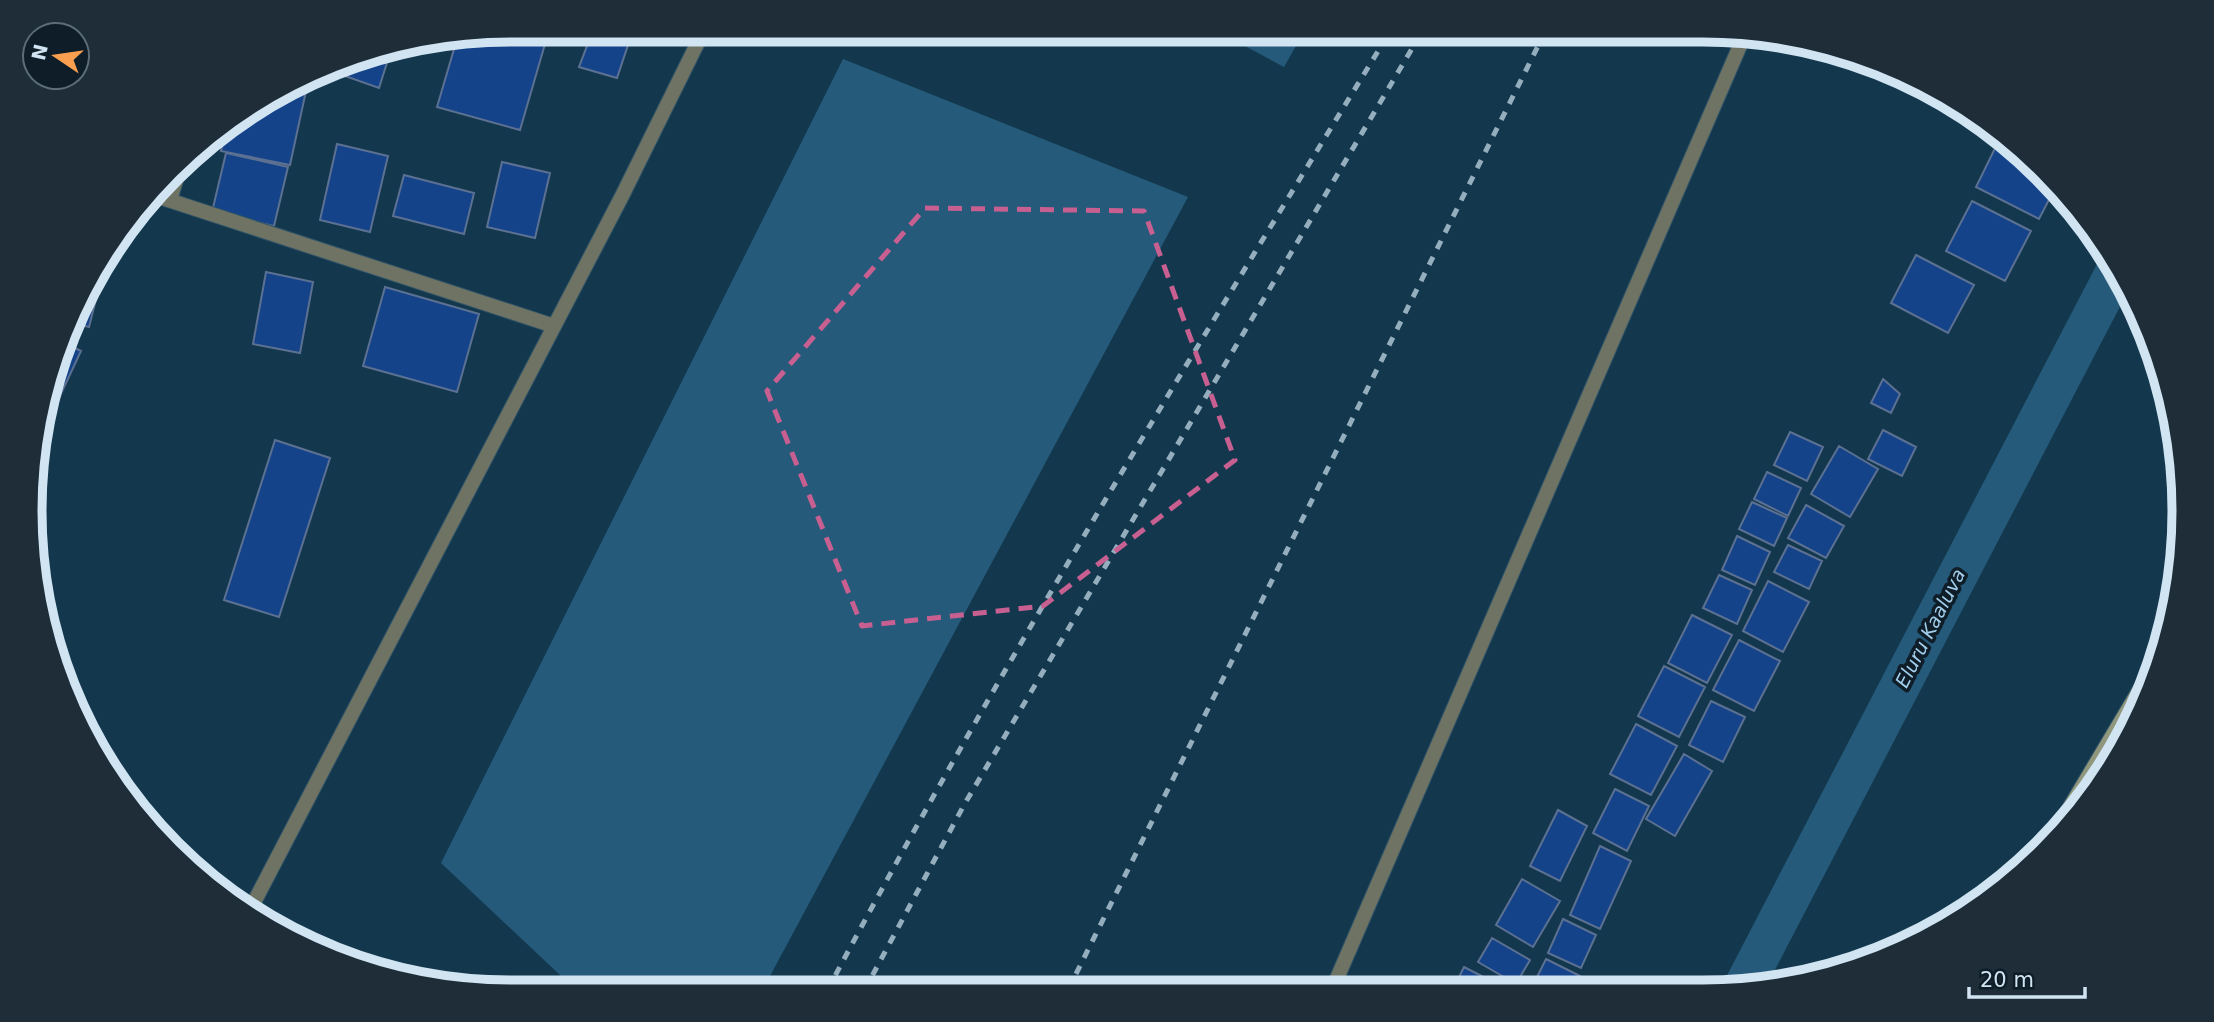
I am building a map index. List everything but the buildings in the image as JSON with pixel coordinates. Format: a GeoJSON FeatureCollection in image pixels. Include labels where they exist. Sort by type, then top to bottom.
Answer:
{"type":"FeatureCollection","features":[{"type":"Feature","properties":{"kind":"main road"},"geometry":{"type":"LineString","coordinates":[[2079,791],[2127,710]]}},
{"type":"Feature","properties":{"kind":"street"},"geometry":{"type":"LineString","coordinates":[[254,903],[554,326],[698,42]]}},
{"type":"Feature","properties":{"kind":"street"},"geometry":{"type":"LineString","coordinates":[[1336,980],[1741,44]]}},
{"type":"Feature","properties":{"kind":"street"},"geometry":{"type":"LineString","coordinates":[[163,198],[554,326]]}},
{"type":"Feature","properties":{"kind":"highlighted area"},"geometry":{"type":"Polygon","coordinates":[[[925,208],[1144,211],[1235,460],[1043,606],[862,626],[767,391],[925,208]]]}},
{"type":"Feature","properties":{"kind":"water"},"geometry":{"type":"Polygon","coordinates":[[[1237,42],[1298,42],[1284,67],[1237,42]]]}},
{"type":"Feature","properties":{"kind":"water"},"geometry":{"type":"Polygon","coordinates":[[[843,59],[1188,197],[768,980],[565,980],[441,863],[843,59]]]}},
{"type":"Feature","properties":{"kind":"waterway","name":"Eluru Kaaluva"},"geometry":{"type":"LineString","coordinates":[[1748,978],[2111,281]]}},
{"type":"Feature","properties":{"kind":"railway"},"geometry":{"type":"LineString","coordinates":[[833,980],[1031,626],[1384,42]]}},
{"type":"Feature","properties":{"kind":"railway"},"geometry":{"type":"LineString","coordinates":[[870,980],[964,805],[1416,42]]}},
{"type":"Feature","properties":{"kind":"railway"},"geometry":{"type":"LineString","coordinates":[[1073,980],[1540,42]]}}]}
